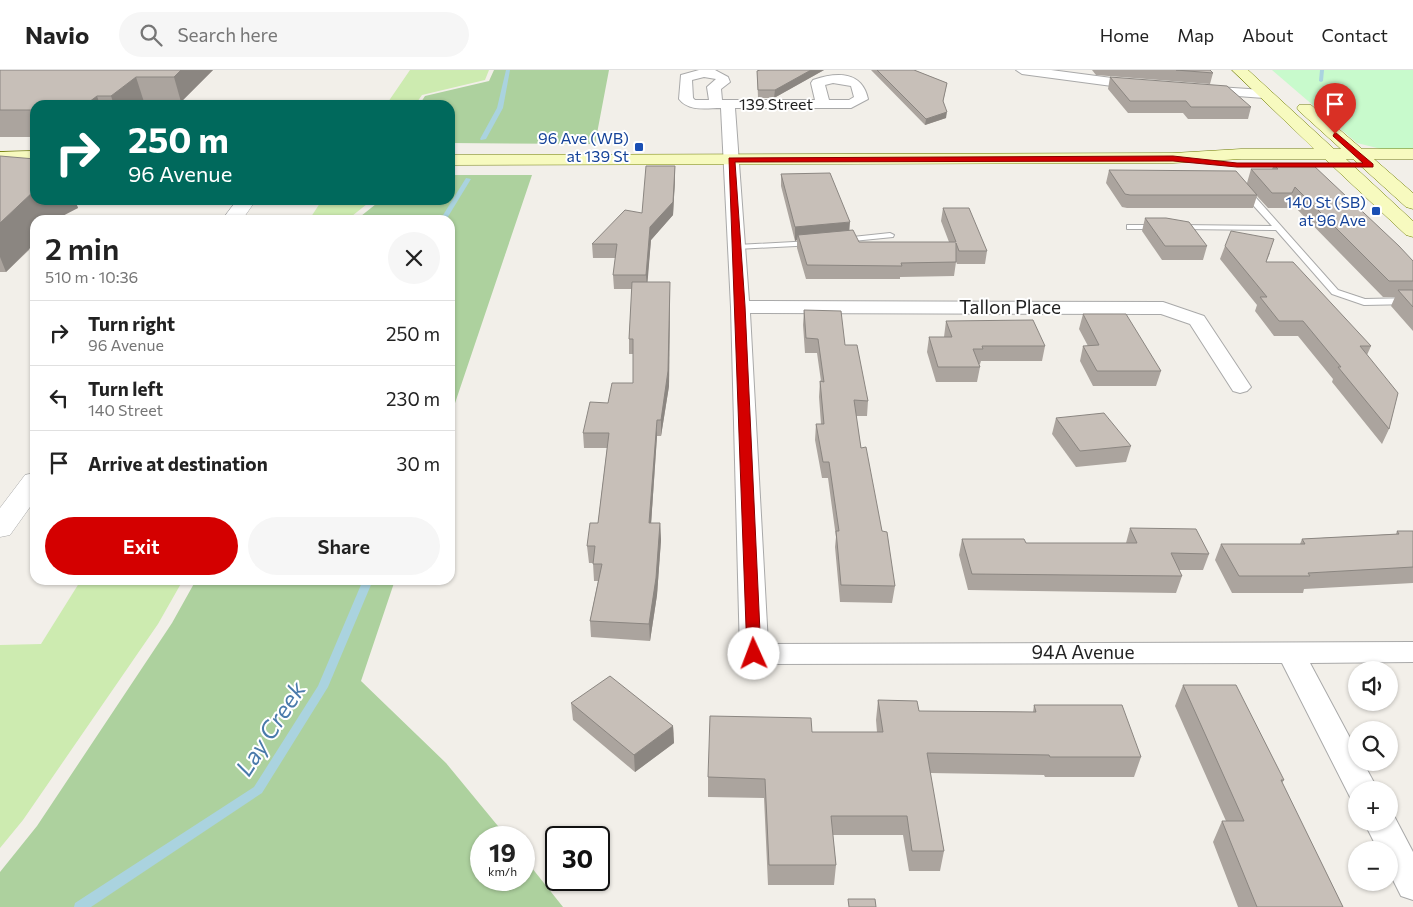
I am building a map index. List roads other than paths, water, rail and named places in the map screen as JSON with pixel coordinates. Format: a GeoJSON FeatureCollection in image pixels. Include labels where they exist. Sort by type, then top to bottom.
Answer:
{"type":"FeatureCollection","features":[{"type":"Feature","properties":{"kind":"main road"},"geometry":{"type":"LineString","coordinates":[[1239,70],[1413,231]]}},
{"type":"Feature","properties":{"kind":"main road"},"geometry":{"type":"LineString","coordinates":[[1292,96],[1413,203]]}},
{"type":"Feature","properties":{"kind":"main road"},"geometry":{"type":"LineString","coordinates":[[0,152],[30,152]]}},
{"type":"Feature","properties":{"kind":"main road"},"geometry":{"type":"LineString","coordinates":[[1364,160],[1413,154]]}},
{"type":"Feature","properties":{"kind":"main road"},"geometry":{"type":"LineString","coordinates":[[0,157],[30,156]]}},
{"type":"Feature","properties":{"kind":"main road"},"geometry":{"type":"LineString","coordinates":[[455,160],[1173,158],[1237,165],[1334,159],[1364,160],[1413,166]]}},
{"type":"Feature","properties":{"kind":"main road"},"geometry":{"type":"LineString","coordinates":[[0,163],[30,163]]}},
{"type":"Feature","properties":{"kind":"street"},"geometry":{"type":"LineString","coordinates":[[1022,70],[1115,84],[1153,86]]}},
{"type":"Feature","properties":{"kind":"street"},"geometry":{"type":"LineString","coordinates":[[1190,89],[1264,94]]}},
{"type":"Feature","properties":{"kind":"street","name":"139 Street"},"geometry":{"type":"LineString","coordinates":[[754,654],[732,160],[722,104],[823,104]]}},
{"type":"Feature","properties":{"kind":"street","name":"Tallon Place"},"geometry":{"type":"LineString","coordinates":[[740,306],[1163,308],[1197,320],[1240,387]]}},
{"type":"Feature","properties":{"kind":"street"},"geometry":{"type":"LineString","coordinates":[[0,528],[30,488]]}},
{"type":"Feature","properties":{"kind":"street"},"geometry":{"type":"LineString","coordinates":[[1290,651],[1357,781]]}},
{"type":"Feature","properties":{"kind":"street","name":"94A Avenue"},"geometry":{"type":"LineString","coordinates":[[754,654],[1413,652]]}},
{"type":"Feature","properties":{"kind":"street"},"geometry":{"type":"LineString","coordinates":[[1385,831],[1413,885]]}},
{"type":"Feature","properties":{"kind":"lane"},"geometry":{"type":"LineString","coordinates":[[1242,187],[1335,292],[1364,302],[1413,302]]}},
{"type":"Feature","properties":{"kind":"lane"},"geometry":{"type":"LineString","coordinates":[[1130,227],[1279,228]]}},
{"type":"Feature","properties":{"kind":"lane"},"geometry":{"type":"LineString","coordinates":[[834,240],[890,235]]}},
{"type":"Feature","properties":{"kind":"lane"},"geometry":{"type":"LineString","coordinates":[[737,248],[769,247],[825,241]]}},
{"type":"Feature","properties":{"kind":"waterway","name":"Lay Creek"},"geometry":{"type":"LineString","coordinates":[[483,139],[500,108],[508,70]]}},
{"type":"Feature","properties":{"kind":"waterway"},"geometry":{"type":"LineString","coordinates":[[1321,81],[1322,70]]}},
{"type":"Feature","properties":{"kind":"waterway","name":"Lay Creek"},"geometry":{"type":"LineString","coordinates":[[455,200],[468,179]]}},
{"type":"Feature","properties":{"kind":"waterway","name":"Lay Creek"},"geometry":{"type":"LineString","coordinates":[[446,215],[452,205]]}},
{"type":"Feature","properties":{"kind":"waterway","name":"Lay Creek"},"geometry":{"type":"LineString","coordinates":[[80,907],[258,790],[323,687],[366,585]]}},
{"type":"Feature","properties":{"kind":"place","name":"96 Ave (WB) at 139 St"},"geometry":{"type":"Point","coordinates":[639,147]}},
{"type":"Feature","properties":{"kind":"place","name":"140 St (SB) at 96 Ave"},"geometry":{"type":"Point","coordinates":[1376,211]}}]}
